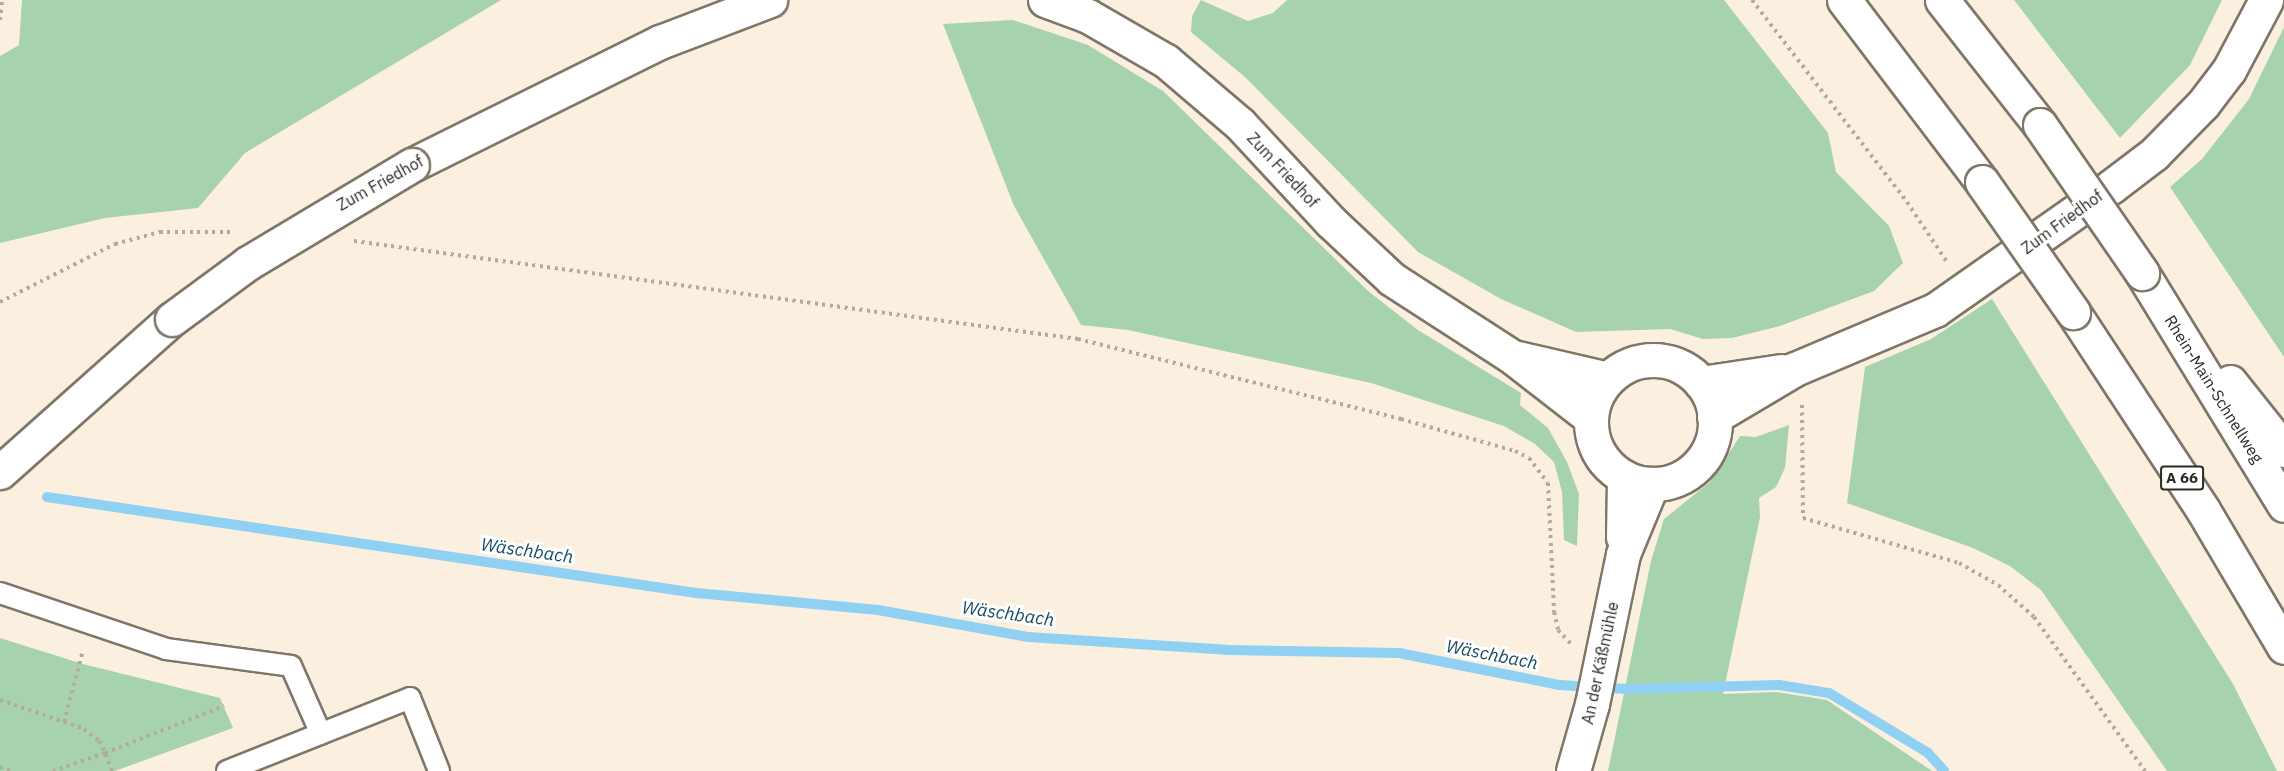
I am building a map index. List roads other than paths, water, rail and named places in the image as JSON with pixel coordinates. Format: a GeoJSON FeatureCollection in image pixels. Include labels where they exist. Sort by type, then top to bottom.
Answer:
{"type":"FeatureCollection","features":[{"type":"Feature","properties":{"kind":"main road","name":"Zum Friedhof"},"geometry":{"type":"LineString","coordinates":[[0,472],[172,319],[248,263],[412,165],[642,50],[770,0]]}},
{"type":"Feature","properties":{"kind":"main road","name":"Zum Friedhof"},"geometry":{"type":"LineString","coordinates":[[1045,0],[1088,16],[1166,61],[1240,124],[1337,229],[1392,279],[1510,356],[1591,417]]}},
{"type":"Feature","properties":{"kind":"main road","name":"A 66"},"geometry":{"type":"LineString","coordinates":[[1844,0],[1982,182],[2073,312],[2203,510],[2284,647]]}},
{"type":"Feature","properties":{"kind":"main road"},"geometry":{"type":"LineString","coordinates":[[1942,0],[2040,125],[2142,273],[2284,450]]}},
{"type":"Feature","properties":{"kind":"main road","name":"Zum Friedhof"},"geometry":{"type":"LineString","coordinates":[[1714,417],[1795,369],[1906,326],[1935,310],[2137,167],[2203,104],[2229,70],[2266,0]]}},
{"type":"Feature","properties":{"kind":"main road","name":"Rhein-Main-Schnellweg"},"geometry":{"type":"LineString","coordinates":[[2142,273],[2284,505]]}},
{"type":"Feature","properties":{"kind":"main road","name":"Zum Friedhof"},"geometry":{"type":"LineString","coordinates":[[1510,356],[1608,379]]}},
{"type":"Feature","properties":{"kind":"main road"},"geometry":{"type":"LineString","coordinates":[[1663,361],[1690,372],[1701,383],[1714,417],[1710,446],[1702,459],[1680,477],[1638,480],[1599,452],[1591,417],[1596,397],[1608,379],[1633,363],[1663,361]]}},
{"type":"Feature","properties":{"kind":"main road","name":"Zum Friedhof"},"geometry":{"type":"LineString","coordinates":[[1701,383],[1795,369]]}},
{"type":"Feature","properties":{"kind":"main road","name":"Zum Friedhof"},"geometry":{"type":"LineString","coordinates":[[0,453],[35,440]]}},
{"type":"Feature","properties":{"kind":"main road","name":"An der Käßmühle"},"geometry":{"type":"LineString","coordinates":[[1573,771],[1592,704],[1588,658],[1623,554],[1638,480]]}},
{"type":"Feature","properties":{"kind":"lane"},"geometry":{"type":"LineString","coordinates":[[0,593],[166,649],[291,666],[321,734]]}},
{"type":"Feature","properties":{"kind":"lane"},"geometry":{"type":"LineString","coordinates":[[226,771],[410,698],[439,771]]}},
{"type":"Feature","properties":{"kind":"waterway","name":"Wäschbach"},"geometry":{"type":"LineString","coordinates":[[47,497],[696,593],[878,610],[1028,637],[1227,650],[1399,653],[1559,685],[1627,689],[1779,685],[1829,693],[1928,753],[1944,771]]}}]}
